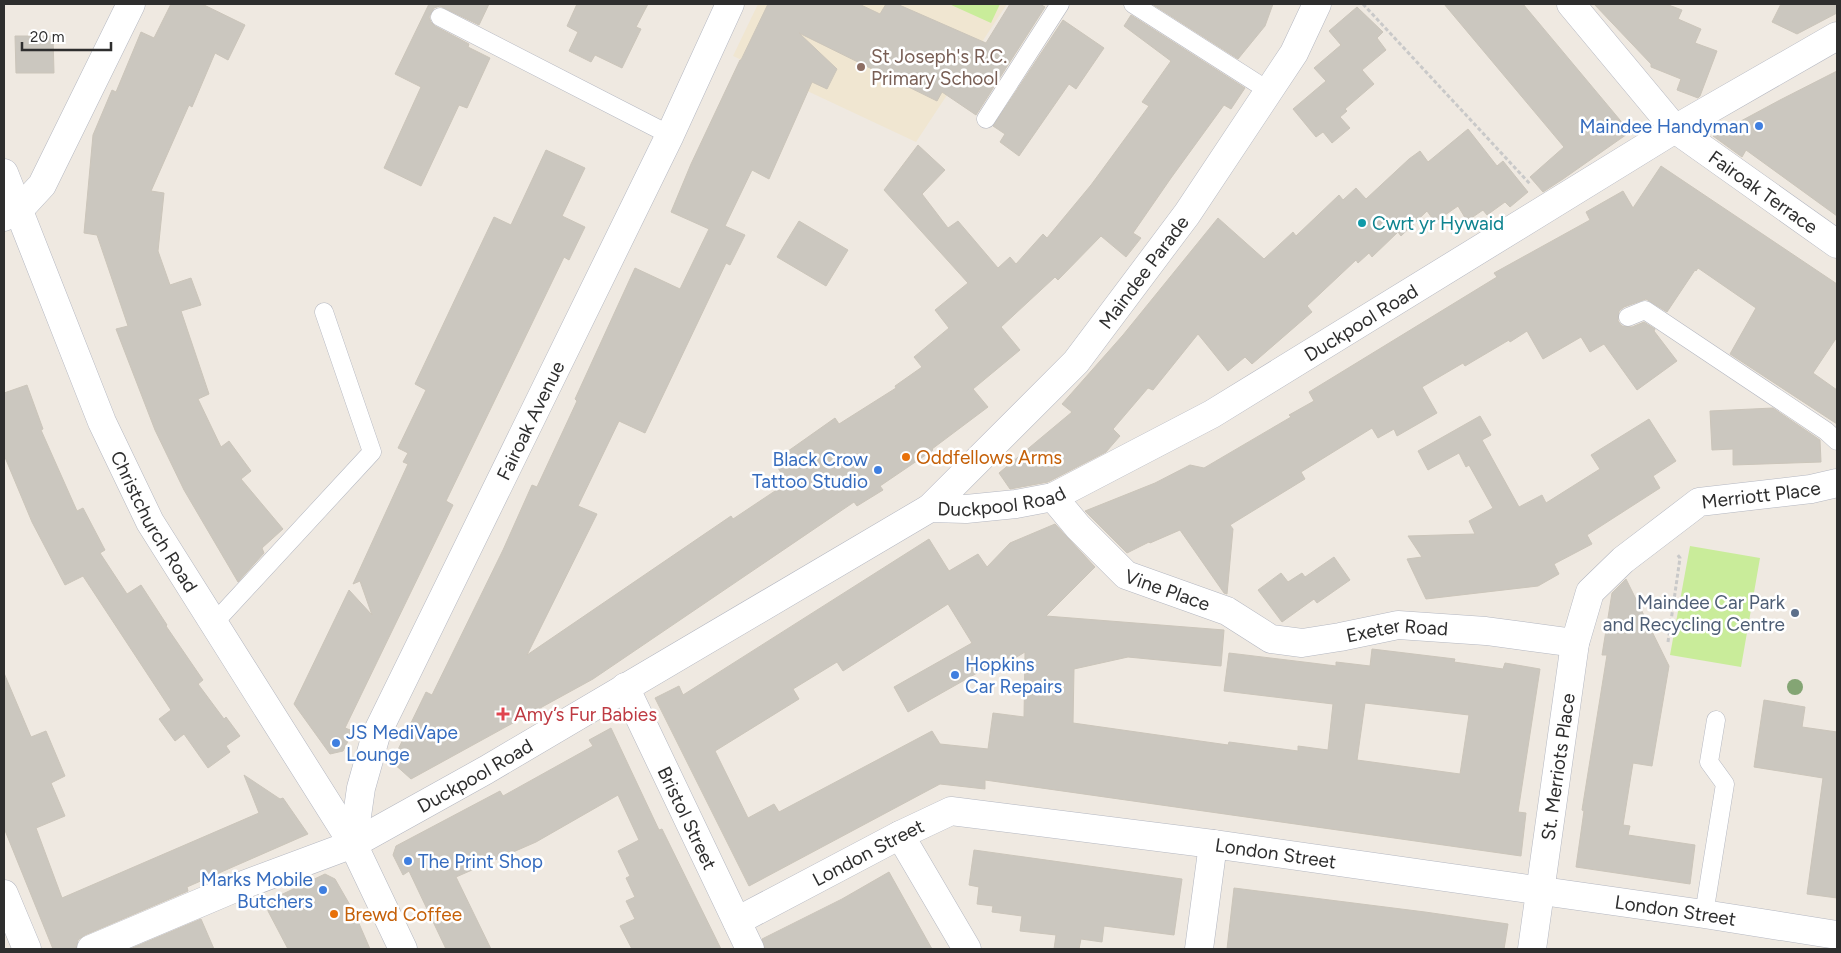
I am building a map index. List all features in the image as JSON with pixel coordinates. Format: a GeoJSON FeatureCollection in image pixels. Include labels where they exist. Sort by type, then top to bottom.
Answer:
{"type":"FeatureCollection","features":[{"type":"Feature","properties":{"kind":"street"},"geometry":{"type":"LineString","coordinates":[[11,214],[42,185],[131,4]]}},
{"type":"Feature","properties":{"kind":"street","name":"Fairoak Avenue"},"geometry":{"type":"LineString","coordinates":[[353,844],[361,788],[376,735],[670,135],[730,4]]}},
{"type":"Feature","properties":{"kind":"street","name":"Maindee Parade"},"geometry":{"type":"LineString","coordinates":[[930,508],[1076,362],[1188,214],[1294,54],[1317,4]]}},
{"type":"Feature","properties":{"kind":"street","name":"Fairoak Terrace"},"geometry":{"type":"LineString","coordinates":[[1571,4],[1675,129],[1837,244]]}},
{"type":"Feature","properties":{"kind":"street","name":"Duckpool Road"},"geometry":{"type":"LineString","coordinates":[[91,949],[235,888],[353,844],[486,770],[930,508],[966,509],[1016,504],[1053,497],[1212,414],[1675,129],[1837,36]]}},
{"type":"Feature","properties":{"kind":"street","name":"Christchurch Road"},"geometry":{"type":"LineString","coordinates":[[4,173],[11,214],[102,422],[150,522],[353,844],[403,949]]}},
{"type":"Feature","properties":{"kind":"street","name":"Merriott Place"},"geometry":{"type":"LineString","coordinates":[[1575,643],[1590,592],[1623,560],[1699,502],[1811,490],[1837,482]]}},
{"type":"Feature","properties":{"kind":"street","name":"Vine Place"},"geometry":{"type":"LineString","coordinates":[[1053,497],[1078,527],[1126,575],[1226,611]]}},
{"type":"Feature","properties":{"kind":"street","name":"Exeter Road"},"geometry":{"type":"LineString","coordinates":[[1226,611],[1271,639],[1302,643],[1398,625],[1486,631],[1575,643]]}},
{"type":"Feature","properties":{"kind":"street","name":"St. Merriots Place"},"geometry":{"type":"LineString","coordinates":[[1532,949],[1575,643]]}},
{"type":"Feature","properties":{"kind":"street","name":"Bristol Street"},"geometry":{"type":"LineString","coordinates":[[625,687],[750,949]]}},
{"type":"Feature","properties":{"kind":"street","name":"London Street"},"geometry":{"type":"LineString","coordinates":[[737,921],[900,835],[951,811],[1212,844],[1704,914],[1837,935]]}},
{"type":"Feature","properties":{"kind":"street"},"geometry":{"type":"LineString","coordinates":[[900,835],[967,949]]}},
{"type":"Feature","properties":{"kind":"street"},"geometry":{"type":"LineString","coordinates":[[1200,949],[1212,844]]}},
{"type":"Feature","properties":{"kind":"street"},"geometry":{"type":"LineString","coordinates":[[4,894],[27,949]]}},
{"type":"Feature","properties":{"kind":"lane"},"geometry":{"type":"LineString","coordinates":[[986,119],[1060,4]]}},
{"type":"Feature","properties":{"kind":"lane"},"geometry":{"type":"LineString","coordinates":[[1133,4],[1269,91]]}},
{"type":"Feature","properties":{"kind":"lane"},"geometry":{"type":"LineString","coordinates":[[440,18],[670,135]]}},
{"type":"Feature","properties":{"kind":"lane"},"geometry":{"type":"LineString","coordinates":[[1628,317],[1645,310],[1826,431],[1837,441]]}},
{"type":"Feature","properties":{"kind":"lane"},"geometry":{"type":"LineString","coordinates":[[214,622],[372,452],[324,312]]}},
{"type":"Feature","properties":{"kind":"lane"},"geometry":{"type":"LineString","coordinates":[[1704,914],[1725,784],[1709,762],[1716,720]]}},
{"type":"Feature","properties":{"kind":"path"},"geometry":{"type":"LineString","coordinates":[[1362,4],[1550,206]]}},
{"type":"Feature","properties":{"kind":"path"},"geometry":{"type":"LineString","coordinates":[[1661,531],[1672,544],[1680,558],[1668,642]]}},
{"type":"Feature","properties":{"kind":"shaded area","name":"St Joseph's R.C. Primary School"},"geometry":{"type":"Polygon","coordinates":[[[758,4],[1007,4],[916,142],[733,56],[758,4]]]}},
{"type":"Feature","properties":{"kind":"green space"},"geometry":{"type":"Polygon","coordinates":[[[949,4],[1000,4],[991,23],[949,4]]]}},
{"type":"Feature","properties":{"kind":"green space"},"geometry":{"type":"Polygon","coordinates":[[[1690,546],[1760,558],[1741,667],[1670,655],[1690,546]]]}},
{"type":"Feature","properties":{"kind":"building"},"geometry":{"type":"Polygon","coordinates":[[[171,4],[202,4],[245,25],[228,60],[215,53],[192,107],[189,105],[151,191],[164,193],[158,251],[170,285],[191,278],[201,305],[181,311],[209,394],[198,399],[221,447],[229,441],[251,471],[241,479],[283,529],[262,548],[264,553],[238,582],[184,490],[155,430],[116,329],[128,326],[97,235],[84,233],[93,135],[112,90],[116,92],[141,32],[154,38],[171,4]]]}},
{"type":"Feature","properties":{"kind":"building"},"geometry":{"type":"Polygon","coordinates":[[[429,4],[489,4],[479,25],[440,6],[434,8],[429,17],[435,26],[469,44],[468,47],[490,58],[467,108],[459,105],[421,186],[384,168],[421,87],[395,74],[429,4]]]}},
{"type":"Feature","properties":{"kind":"building"},"geometry":{"type":"Polygon","coordinates":[[[577,4],[648,4],[636,27],[641,29],[622,68],[595,55],[591,62],[569,51],[578,32],[567,26],[577,4]]]}},
{"type":"Feature","properties":{"kind":"building"},"geometry":{"type":"Polygon","coordinates":[[[768,4],[859,4],[880,14],[886,4],[897,4],[986,43],[1010,4],[1040,4],[1045,7],[976,115],[942,92],[937,101],[799,33],[837,69],[827,89],[812,82],[769,179],[752,170],[725,226],[745,235],[730,265],[726,263],[645,433],[619,421],[578,506],[597,514],[527,655],[731,516],[733,519],[787,483],[774,461],[835,418],[839,424],[896,388],[895,386],[922,367],[914,357],[949,328],[935,310],[968,283],[884,190],[918,145],[945,170],[922,194],[948,228],[958,221],[998,268],[1010,257],[1016,264],[1043,234],[1047,238],[1091,185],[1149,106],[1142,102],[1171,61],[1124,26],[1131,15],[1245,88],[1231,109],[1224,105],[1171,178],[1133,233],[1141,238],[1126,257],[1101,236],[1058,280],[1055,277],[1001,327],[1020,350],[973,389],[988,407],[933,450],[880,486],[883,490],[857,506],[854,502],[593,679],[411,779],[392,762],[426,692],[432,695],[503,550],[532,485],[537,487],[635,268],[680,289],[709,229],[671,212],[691,164],[768,4]]]}},
{"type":"Feature","properties":{"kind":"building"},"geometry":{"type":"Polygon","coordinates":[[[1152,4],[1273,4],[1265,26],[1238,59],[1152,4]]]}},
{"type":"Feature","properties":{"kind":"building"},"geometry":{"type":"Polygon","coordinates":[[[1444,4],[1523,4],[1630,132],[1543,192],[1530,177],[1564,147],[1444,4]]]}},
{"type":"Feature","properties":{"kind":"building"},"geometry":{"type":"Polygon","coordinates":[[[1594,4],[1666,4],[1682,10],[1678,19],[1701,29],[1695,43],[1717,51],[1700,96],[1698,98],[1677,90],[1681,79],[1651,67],[1651,64],[1594,4]]]}},
{"type":"Feature","properties":{"kind":"building"},"geometry":{"type":"Polygon","coordinates":[[[1781,4],[1837,4],[1837,13],[1797,34],[1772,22],[1781,4]]]}},
{"type":"Feature","properties":{"kind":"building"},"geometry":{"type":"Polygon","coordinates":[[[1357,7],[1383,32],[1377,38],[1386,50],[1362,70],[1374,84],[1345,109],[1347,111],[1340,117],[1350,128],[1332,143],[1323,132],[1316,137],[1293,109],[1326,81],[1314,68],[1341,45],[1329,31],[1357,7]]]}},
{"type":"Feature","properties":{"kind":"building"},"geometry":{"type":"Polygon","coordinates":[[[1063,20],[1104,48],[1076,89],[1069,84],[1019,156],[1000,142],[1005,134],[993,126],[1063,20]]]}},
{"type":"Feature","properties":{"kind":"building"},"geometry":{"type":"Polygon","coordinates":[[[15,36],[53,36],[54,73],[16,73],[15,36]]]}},
{"type":"Feature","properties":{"kind":"building"},"geometry":{"type":"Polygon","coordinates":[[[1837,71],[1837,216],[1746,150],[1742,157],[1713,136],[1837,71]]]}},
{"type":"Feature","properties":{"kind":"building"},"geometry":{"type":"Polygon","coordinates":[[[1468,129],[1497,166],[1503,161],[1528,192],[1510,207],[1505,202],[1487,215],[1483,210],[1467,221],[1458,206],[1435,222],[1427,211],[1401,236],[1398,232],[1372,257],[1369,253],[1358,263],[1356,260],[1307,306],[1312,312],[1252,364],[1245,357],[1228,371],[1198,334],[1153,390],[1148,388],[1113,429],[1120,436],[1106,452],[1048,482],[1010,489],[999,473],[1072,412],[1062,404],[1123,335],[1218,218],[1264,259],[1293,232],[1296,236],[1339,195],[1343,200],[1356,188],[1366,199],[1420,151],[1428,162],[1468,129]]]}},
{"type":"Feature","properties":{"kind":"building"},"geometry":{"type":"Polygon","coordinates":[[[546,150],[585,168],[562,216],[585,227],[569,260],[564,257],[446,501],[453,505],[345,728],[353,731],[343,751],[330,754],[294,704],[349,590],[372,615],[360,581],[353,584],[408,464],[403,462],[408,453],[398,448],[426,390],[415,384],[494,217],[511,225],[546,150]]]}},
{"type":"Feature","properties":{"kind":"building"},"geometry":{"type":"Polygon","coordinates":[[[1661,166],[1837,284],[1837,337],[1813,373],[1837,390],[1837,424],[1730,354],[1756,308],[1698,268],[1667,312],[1646,299],[1624,307],[1619,311],[1618,321],[1622,326],[1632,327],[1644,322],[1655,329],[1654,331],[1677,361],[1637,390],[1604,344],[1590,352],[1581,337],[1543,359],[1527,331],[1465,366],[1463,363],[1422,387],[1437,413],[1397,436],[1394,429],[1378,438],[1372,428],[1301,472],[1305,479],[1230,525],[1233,529],[1227,594],[1224,593],[1180,530],[1127,553],[1085,511],[1155,483],[1190,465],[1204,468],[1291,417],[1289,415],[1314,401],[1309,392],[1497,277],[1494,273],[1590,220],[1586,212],[1623,191],[1633,208],[1661,166]]]}},
{"type":"Feature","properties":{"kind":"building"},"geometry":{"type":"Polygon","coordinates":[[[799,221],[848,250],[826,286],[777,257],[799,221]]]}},
{"type":"Feature","properties":{"kind":"building"},"geometry":{"type":"Polygon","coordinates":[[[27,385],[43,429],[41,430],[77,511],[83,508],[105,550],[100,553],[127,594],[141,585],[203,680],[198,684],[224,719],[226,717],[240,736],[226,746],[230,752],[208,768],[184,734],[175,741],[159,719],[171,710],[83,576],[65,585],[32,522],[4,455],[4,393],[27,385]]]}},
{"type":"Feature","properties":{"kind":"building"},"geometry":{"type":"Polygon","coordinates":[[[1773,408],[1820,440],[1821,462],[1733,465],[1733,449],[1712,450],[1710,411],[1773,408]]]}},
{"type":"Feature","properties":{"kind":"building"},"geometry":{"type":"Polygon","coordinates":[[[1480,416],[1491,435],[1482,440],[1519,507],[1542,495],[1546,503],[1600,469],[1591,455],[1649,419],[1676,461],[1653,476],[1660,488],[1587,535],[1592,544],[1554,564],[1559,574],[1538,586],[1426,599],[1407,559],[1422,557],[1408,536],[1475,534],[1469,521],[1493,508],[1469,465],[1466,467],[1459,453],[1428,470],[1418,451],[1480,416]]]}},
{"type":"Feature","properties":{"kind":"building"},"geometry":{"type":"Polygon","coordinates":[[[1055,524],[1095,567],[1046,616],[1224,630],[1221,666],[1128,657],[1074,669],[1073,723],[1228,745],[1229,742],[1298,751],[1298,746],[1328,750],[1333,704],[1224,691],[1229,653],[1336,666],[1336,662],[1370,666],[1372,649],[1455,659],[1454,662],[1503,669],[1505,663],[1540,669],[1518,812],[1526,813],[1521,856],[985,780],[985,789],[940,784],[749,886],[655,698],[679,686],[683,695],[929,539],[949,571],[978,554],[987,567],[1010,543],[1055,524]],[[948,604],[843,671],[837,662],[793,689],[799,699],[715,751],[748,818],[774,804],[779,812],[932,731],[940,744],[988,749],[993,713],[1024,717],[1025,652],[1000,667],[1000,660],[908,712],[894,687],[972,643],[948,604]],[[1365,703],[1357,760],[1460,774],[1469,715],[1365,703]]]}},
{"type":"Feature","properties":{"kind":"building"},"geometry":{"type":"Polygon","coordinates":[[[1334,557],[1350,580],[1317,603],[1314,599],[1282,622],[1258,590],[1281,573],[1288,582],[1302,573],[1305,577],[1334,557]]]}},
{"type":"Feature","properties":{"kind":"building"},"geometry":{"type":"Polygon","coordinates":[[[1626,579],[1669,666],[1652,766],[1633,763],[1623,825],[1630,826],[1628,835],[1695,845],[1690,884],[1576,867],[1584,811],[1582,810],[1607,655],[1602,655],[1612,593],[1626,579]]]}},
{"type":"Feature","properties":{"kind":"building"},"geometry":{"type":"Polygon","coordinates":[[[4,673],[31,737],[46,731],[65,776],[51,783],[65,816],[36,828],[62,898],[259,813],[244,775],[280,799],[283,798],[308,834],[187,887],[188,891],[85,935],[78,940],[76,949],[53,949],[4,828],[4,673]]]}},
{"type":"Feature","properties":{"kind":"building"},"geometry":{"type":"Polygon","coordinates":[[[1764,700],[1805,707],[1802,727],[1837,732],[1837,898],[1807,894],[1823,778],[1754,767],[1764,700]]]}},
{"type":"Feature","properties":{"kind":"building"},"geometry":{"type":"Polygon","coordinates":[[[611,728],[659,830],[662,829],[721,949],[632,949],[620,926],[635,919],[626,901],[635,897],[626,878],[630,876],[618,851],[639,840],[618,795],[536,842],[456,877],[491,949],[446,949],[409,871],[403,875],[393,855],[396,846],[500,791],[503,796],[593,746],[589,740],[611,728]]]}},
{"type":"Feature","properties":{"kind":"building"},"geometry":{"type":"Polygon","coordinates":[[[974,850],[1182,879],[1174,935],[1104,926],[1102,942],[1081,939],[1079,949],[1054,949],[1056,935],[1020,931],[1022,916],[992,912],[993,906],[977,904],[979,887],[969,885],[974,850]]]}},
{"type":"Feature","properties":{"kind":"building"},"geometry":{"type":"Polygon","coordinates":[[[889,872],[932,949],[765,949],[762,939],[842,899],[889,872]]]}},
{"type":"Feature","properties":{"kind":"building"},"geometry":{"type":"Polygon","coordinates":[[[325,874],[335,879],[354,912],[370,949],[288,949],[268,911],[268,901],[325,874]]]}},
{"type":"Feature","properties":{"kind":"building"},"geometry":{"type":"Polygon","coordinates":[[[1234,888],[1508,924],[1504,949],[1227,949],[1234,888]]]}},
{"type":"Feature","properties":{"kind":"building"},"geometry":{"type":"Polygon","coordinates":[[[201,919],[214,949],[130,949],[201,919]]]}},
{"type":"Feature","properties":{"kind":"place","name":"St Joseph's R.C. Primary School"},"geometry":{"type":"Point","coordinates":[861,67]}},
{"type":"Feature","properties":{"kind":"place","name":"Maindee Handyman"},"geometry":{"type":"Point","coordinates":[1759,126]}},
{"type":"Feature","properties":{"kind":"place","name":"Cwrt yr Hywaid"},"geometry":{"type":"Point","coordinates":[1362,223]}},
{"type":"Feature","properties":{"kind":"place","name":"Oddfellows Arms"},"geometry":{"type":"Point","coordinates":[906,457]}},
{"type":"Feature","properties":{"kind":"place","name":"Black Crow Tattoo Studio"},"geometry":{"type":"Point","coordinates":[878,470]}},
{"type":"Feature","properties":{"kind":"place","name":"Maindee Car Park and Recycling Centre"},"geometry":{"type":"Point","coordinates":[1795,613]}},
{"type":"Feature","properties":{"kind":"place","name":"Hopkins Car Repairs"},"geometry":{"type":"Point","coordinates":[955,675]}},
{"type":"Feature","properties":{"kind":"place","name":"Amy’s Fur Babies"},"geometry":{"type":"Point","coordinates":[503,714]}},
{"type":"Feature","properties":{"kind":"place","name":"JS MediVape Lounge"},"geometry":{"type":"Point","coordinates":[336,743]}},
{"type":"Feature","properties":{"kind":"place","name":"The Print Shop"},"geometry":{"type":"Point","coordinates":[408,861]}},
{"type":"Feature","properties":{"kind":"place","name":"Marks Mobile Butchers"},"geometry":{"type":"Point","coordinates":[323,890]}},
{"type":"Feature","properties":{"kind":"place","name":"Brewd Coffee"},"geometry":{"type":"Point","coordinates":[334,914]}}]}
